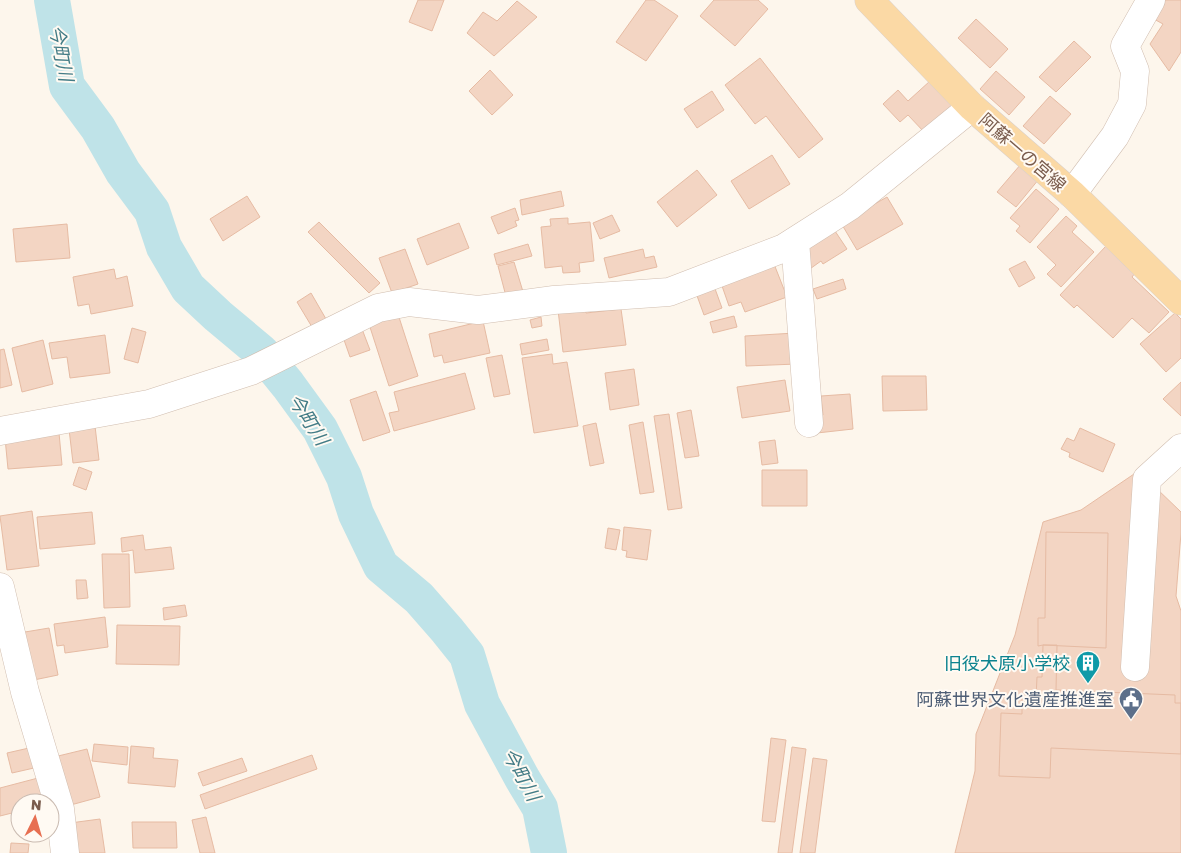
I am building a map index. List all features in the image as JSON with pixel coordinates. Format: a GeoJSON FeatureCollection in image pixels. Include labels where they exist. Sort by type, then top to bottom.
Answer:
{"type":"FeatureCollection","features":[{"type":"Feature","properties":{"kind":"main road","name":"阿蘇一の宮線"},"geometry":{"type":"LineString","coordinates":[[868,0],[972,107],[1072,194],[1181,301]]}},
{"type":"Feature","properties":{"kind":"street"},"geometry":{"type":"LineString","coordinates":[[1072,194],[1115,136],[1132,104],[1135,72],[1125,46],[1151,0]]}},
{"type":"Feature","properties":{"kind":"street"},"geometry":{"type":"LineString","coordinates":[[0,431],[149,404],[250,372],[378,308],[409,302],[478,310],[554,300],[670,292],[784,248],[796,241],[850,206],[972,107]]}},
{"type":"Feature","properties":{"kind":"street"},"geometry":{"type":"LineString","coordinates":[[796,241],[809,423]]}},
{"type":"Feature","properties":{"kind":"street"},"geometry":{"type":"LineString","coordinates":[[1135,667],[1147,479],[1181,448]]}},
{"type":"Feature","properties":{"kind":"street"},"geometry":{"type":"LineString","coordinates":[[0,587],[25,692],[60,808],[65,853]]}},
{"type":"Feature","properties":{"kind":"building"},"geometry":{"type":"Polygon","coordinates":[[[418,0],[444,0],[432,31],[409,22],[418,0]]]}},
{"type":"Feature","properties":{"kind":"building"},"geometry":{"type":"Polygon","coordinates":[[[646,0],[654,0],[678,16],[646,61],[616,42],[646,0]]]}},
{"type":"Feature","properties":{"kind":"building"},"geometry":{"type":"Polygon","coordinates":[[[714,0],[758,0],[768,9],[735,46],[700,16],[714,0]]]}},
{"type":"Feature","properties":{"kind":"building"},"geometry":{"type":"Polygon","coordinates":[[[1163,0],[1181,0],[1181,52],[1169,71],[1150,44],[1163,24],[1152,18],[1163,0]]]}},
{"type":"Feature","properties":{"kind":"building"},"geometry":{"type":"Polygon","coordinates":[[[517,1],[537,17],[494,56],[467,33],[483,12],[497,21],[517,1]]]}},
{"type":"Feature","properties":{"kind":"building"},"geometry":{"type":"Polygon","coordinates":[[[976,19],[1008,49],[990,68],[958,38],[976,19]]]}},
{"type":"Feature","properties":{"kind":"building"},"geometry":{"type":"Polygon","coordinates":[[[1074,41],[1091,57],[1056,92],[1039,77],[1074,41]]]}},
{"type":"Feature","properties":{"kind":"building"},"geometry":{"type":"Polygon","coordinates":[[[760,58],[823,139],[799,158],[766,116],[755,124],[725,85],[760,58]]]}},
{"type":"Feature","properties":{"kind":"building"},"geometry":{"type":"Polygon","coordinates":[[[490,70],[513,95],[492,115],[469,91],[490,70]]]}},
{"type":"Feature","properties":{"kind":"building"},"geometry":{"type":"Polygon","coordinates":[[[996,71],[1025,97],[1009,115],[980,89],[996,71]]]}},
{"type":"Feature","properties":{"kind":"building"},"geometry":{"type":"Polygon","coordinates":[[[930,81],[954,106],[925,133],[908,115],[900,122],[883,104],[898,90],[908,101],[930,81]]]}},
{"type":"Feature","properties":{"kind":"building"},"geometry":{"type":"Polygon","coordinates":[[[712,91],[724,110],[697,128],[684,109],[712,91]]]}},
{"type":"Feature","properties":{"kind":"building"},"geometry":{"type":"Polygon","coordinates":[[[1050,96],[1071,114],[1044,144],[1023,126],[1050,96]]]}},
{"type":"Feature","properties":{"kind":"building"},"geometry":{"type":"Polygon","coordinates":[[[772,155],[790,184],[749,209],[731,181],[772,155]]]}},
{"type":"Feature","properties":{"kind":"building"},"geometry":{"type":"Polygon","coordinates":[[[1021,164],[1039,179],[1016,207],[997,192],[1021,164]]]}},
{"type":"Feature","properties":{"kind":"building"},"geometry":{"type":"Polygon","coordinates":[[[697,170],[717,195],[677,227],[657,202],[697,170]]]}},
{"type":"Feature","properties":{"kind":"building"},"geometry":{"type":"Polygon","coordinates":[[[1036,189],[1059,209],[1030,243],[1016,231],[1020,226],[1010,218],[1036,189]]]}},
{"type":"Feature","properties":{"kind":"building"},"geometry":{"type":"Polygon","coordinates":[[[561,191],[564,206],[522,215],[520,200],[561,191]]]}},
{"type":"Feature","properties":{"kind":"building"},"geometry":{"type":"Polygon","coordinates":[[[247,196],[260,217],[223,241],[210,219],[247,196]]]}},
{"type":"Feature","properties":{"kind":"building"},"geometry":{"type":"Polygon","coordinates":[[[887,197],[903,224],[857,250],[841,223],[887,197]]]}},
{"type":"Feature","properties":{"kind":"building"},"geometry":{"type":"Polygon","coordinates":[[[515,208],[519,220],[515,221],[517,226],[498,234],[491,217],[515,208]]]}},
{"type":"Feature","properties":{"kind":"building"},"geometry":{"type":"Polygon","coordinates":[[[612,215],[620,231],[600,239],[593,223],[612,215]]]}},
{"type":"Feature","properties":{"kind":"building"},"geometry":{"type":"Polygon","coordinates":[[[1066,216],[1077,226],[1072,232],[1094,252],[1061,287],[1047,274],[1056,265],[1037,247],[1066,216]]]}},
{"type":"Feature","properties":{"kind":"building"},"geometry":{"type":"Polygon","coordinates":[[[568,218],[568,224],[590,222],[594,261],[579,263],[580,272],[563,273],[562,266],[545,268],[541,227],[551,226],[550,219],[568,218]]]}},
{"type":"Feature","properties":{"kind":"building"},"geometry":{"type":"Polygon","coordinates":[[[319,222],[380,283],[369,293],[308,232],[319,222]]]}},
{"type":"Feature","properties":{"kind":"building"},"geometry":{"type":"Polygon","coordinates":[[[459,223],[469,248],[427,265],[417,239],[459,223]]]}},
{"type":"Feature","properties":{"kind":"building"},"geometry":{"type":"Polygon","coordinates":[[[67,224],[70,258],[16,262],[13,229],[67,224]]]}},
{"type":"Feature","properties":{"kind":"building"},"geometry":{"type":"Polygon","coordinates":[[[833,228],[847,249],[823,264],[821,261],[807,271],[803,248],[833,228]]]}},
{"type":"Feature","properties":{"kind":"building"},"geometry":{"type":"Polygon","coordinates":[[[528,244],[532,256],[497,265],[494,254],[528,244]]]}},
{"type":"Feature","properties":{"kind":"building"},"geometry":{"type":"Polygon","coordinates":[[[1106,246],[1135,273],[1132,277],[1169,312],[1149,333],[1132,318],[1113,338],[1077,305],[1074,308],[1060,295],[1106,246]]]}},
{"type":"Feature","properties":{"kind":"building"},"geometry":{"type":"Polygon","coordinates":[[[405,249],[418,284],[392,293],[379,258],[405,249]]]}},
{"type":"Feature","properties":{"kind":"building"},"geometry":{"type":"Polygon","coordinates":[[[643,249],[645,258],[654,256],[657,267],[609,278],[604,258],[643,249]]]}},
{"type":"Feature","properties":{"kind":"building"},"geometry":{"type":"Polygon","coordinates":[[[1025,261],[1035,278],[1019,287],[1009,269],[1025,261]]]}},
{"type":"Feature","properties":{"kind":"building"},"geometry":{"type":"Polygon","coordinates":[[[514,262],[524,295],[507,300],[498,266],[514,262]]]}},
{"type":"Feature","properties":{"kind":"building"},"geometry":{"type":"Polygon","coordinates":[[[774,264],[787,297],[745,312],[741,302],[729,306],[721,283],[774,264]]]}},
{"type":"Feature","properties":{"kind":"building"},"geometry":{"type":"Polygon","coordinates":[[[114,269],[116,279],[127,276],[133,306],[91,314],[89,304],[78,306],[73,277],[114,269]]]}},
{"type":"Feature","properties":{"kind":"building"},"geometry":{"type":"Polygon","coordinates":[[[843,279],[846,289],[817,299],[813,289],[843,279]]]}},
{"type":"Feature","properties":{"kind":"building"},"geometry":{"type":"Polygon","coordinates":[[[714,286],[722,308],[704,315],[696,293],[714,286]]]}},
{"type":"Feature","properties":{"kind":"building"},"geometry":{"type":"Polygon","coordinates":[[[311,293],[326,319],[312,327],[297,302],[311,293]]]}},
{"type":"Feature","properties":{"kind":"building"},"geometry":{"type":"Polygon","coordinates":[[[585,307],[586,313],[621,309],[626,345],[563,352],[558,310],[585,307]]]}},
{"type":"Feature","properties":{"kind":"building"},"geometry":{"type":"Polygon","coordinates":[[[397,311],[418,376],[389,386],[368,321],[397,311]]]}},
{"type":"Feature","properties":{"kind":"building"},"geometry":{"type":"Polygon","coordinates":[[[1175,313],[1181,319],[1181,358],[1166,372],[1140,344],[1175,313]]]}},
{"type":"Feature","properties":{"kind":"building"},"geometry":{"type":"Polygon","coordinates":[[[734,316],[737,327],[713,333],[710,322],[734,316]]]}},
{"type":"Feature","properties":{"kind":"building"},"geometry":{"type":"Polygon","coordinates":[[[541,317],[542,326],[532,328],[530,320],[541,317]]]}},
{"type":"Feature","properties":{"kind":"building"},"geometry":{"type":"Polygon","coordinates":[[[483,321],[490,353],[444,363],[442,355],[434,357],[429,334],[483,321]]]}},
{"type":"Feature","properties":{"kind":"building"},"geometry":{"type":"Polygon","coordinates":[[[132,328],[146,332],[138,363],[124,359],[132,328]]]}},
{"type":"Feature","properties":{"kind":"building"},"geometry":{"type":"Polygon","coordinates":[[[362,329],[370,350],[350,357],[343,337],[362,329]]]}},
{"type":"Feature","properties":{"kind":"building"},"geometry":{"type":"Polygon","coordinates":[[[795,333],[797,364],[746,366],[745,336],[795,333]]]}},
{"type":"Feature","properties":{"kind":"building"},"geometry":{"type":"Polygon","coordinates":[[[105,335],[110,373],[70,378],[67,357],[52,359],[49,343],[105,335]]]}},
{"type":"Feature","properties":{"kind":"building"},"geometry":{"type":"Polygon","coordinates":[[[547,339],[549,350],[522,355],[520,344],[547,339]]]}},
{"type":"Feature","properties":{"kind":"building"},"geometry":{"type":"Polygon","coordinates":[[[43,340],[53,384],[22,392],[12,348],[43,340]]]}},
{"type":"Feature","properties":{"kind":"building"},"geometry":{"type":"Polygon","coordinates":[[[4,349],[12,385],[0,388],[0,350],[4,349]]]}},
{"type":"Feature","properties":{"kind":"building"},"geometry":{"type":"Polygon","coordinates":[[[552,354],[553,364],[567,362],[578,426],[534,433],[522,358],[552,354]]]}},
{"type":"Feature","properties":{"kind":"building"},"geometry":{"type":"Polygon","coordinates":[[[502,355],[510,394],[494,397],[486,358],[502,355]]]}},
{"type":"Feature","properties":{"kind":"building"},"geometry":{"type":"Polygon","coordinates":[[[634,369],[639,405],[610,410],[605,373],[634,369]]]}},
{"type":"Feature","properties":{"kind":"building"},"geometry":{"type":"Polygon","coordinates":[[[465,373],[475,409],[394,431],[389,413],[399,411],[394,392],[465,373]]]}},
{"type":"Feature","properties":{"kind":"building"},"geometry":{"type":"Polygon","coordinates":[[[882,376],[926,376],[927,410],[883,411],[882,376]]]}},
{"type":"Feature","properties":{"kind":"building"},"geometry":{"type":"Polygon","coordinates":[[[785,380],[790,411],[742,418],[737,387],[785,380]]]}},
{"type":"Feature","properties":{"kind":"building"},"geometry":{"type":"Polygon","coordinates":[[[1181,382],[1181,416],[1163,399],[1181,382]]]}},
{"type":"Feature","properties":{"kind":"building"},"geometry":{"type":"Polygon","coordinates":[[[376,391],[390,432],[363,441],[350,400],[376,391]]]}},
{"type":"Feature","properties":{"kind":"building"},"geometry":{"type":"Polygon","coordinates":[[[850,394],[853,429],[817,433],[816,415],[823,415],[821,396],[850,394]]]}},
{"type":"Feature","properties":{"kind":"building"},"geometry":{"type":"Polygon","coordinates":[[[691,410],[699,456],[685,458],[677,413],[691,410]]]}},
{"type":"Feature","properties":{"kind":"building"},"geometry":{"type":"Polygon","coordinates":[[[669,414],[682,508],[668,510],[654,416],[669,414]]]}},
{"type":"Feature","properties":{"kind":"building"},"geometry":{"type":"Polygon","coordinates":[[[643,422],[654,492],[640,494],[629,425],[643,422]]]}},
{"type":"Feature","properties":{"kind":"building"},"geometry":{"type":"Polygon","coordinates":[[[596,423],[604,463],[590,466],[583,426],[596,423]]]}},
{"type":"Feature","properties":{"kind":"building"},"geometry":{"type":"Polygon","coordinates":[[[95,426],[99,460],[73,463],[69,429],[95,426]]]}},
{"type":"Feature","properties":{"kind":"building"},"geometry":{"type":"Polygon","coordinates":[[[1080,428],[1115,444],[1103,472],[1069,457],[1070,453],[1061,449],[1067,438],[1074,441],[1080,428]]]}},
{"type":"Feature","properties":{"kind":"building"},"geometry":{"type":"Polygon","coordinates":[[[59,433],[62,465],[8,469],[5,438],[59,433]]]}},
{"type":"Feature","properties":{"kind":"building"},"geometry":{"type":"Polygon","coordinates":[[[775,440],[778,463],[762,465],[759,442],[775,440]]]}},
{"type":"Feature","properties":{"kind":"building"},"geometry":{"type":"Polygon","coordinates":[[[79,467],[92,472],[86,490],[73,485],[79,467]]]}},
{"type":"Feature","properties":{"kind":"building"},"geometry":{"type":"Polygon","coordinates":[[[762,470],[807,470],[807,506],[762,506],[762,470]]]}},
{"type":"Feature","properties":{"kind":"building","name":"旧役犬原小学校"},"geometry":{"type":"Polygon","coordinates":[[[1134,474],[1155,487],[1181,512],[1176,596],[1181,611],[1181,853],[955,853],[975,771],[976,734],[1015,635],[1043,522],[1081,510],[1134,474]]]}},
{"type":"Feature","properties":{"kind":"building"},"geometry":{"type":"Polygon","coordinates":[[[32,511],[39,566],[7,570],[0,516],[32,511]]]}},
{"type":"Feature","properties":{"kind":"building"},"geometry":{"type":"Polygon","coordinates":[[[92,512],[95,544],[40,549],[37,517],[92,512]]]}},
{"type":"Feature","properties":{"kind":"building"},"geometry":{"type":"Polygon","coordinates":[[[624,527],[651,530],[647,560],[626,557],[627,551],[622,550],[624,527]]]}},
{"type":"Feature","properties":{"kind":"building"},"geometry":{"type":"Polygon","coordinates":[[[608,528],[620,530],[616,550],[605,548],[608,528]]]}},
{"type":"Feature","properties":{"kind":"building"},"geometry":{"type":"Polygon","coordinates":[[[1046,532],[1108,533],[1106,648],[1038,646],[1038,618],[1045,618],[1046,532]]]}},
{"type":"Feature","properties":{"kind":"building"},"geometry":{"type":"Polygon","coordinates":[[[143,535],[145,550],[171,547],[174,569],[135,573],[133,550],[122,552],[121,538],[143,535]]]}},
{"type":"Feature","properties":{"kind":"building"},"geometry":{"type":"Polygon","coordinates":[[[102,554],[129,554],[130,607],[104,608],[102,554]]]}},
{"type":"Feature","properties":{"kind":"building"},"geometry":{"type":"Polygon","coordinates":[[[76,580],[86,580],[88,598],[77,599],[76,580]]]}},
{"type":"Feature","properties":{"kind":"building"},"geometry":{"type":"Polygon","coordinates":[[[185,605],[187,616],[164,620],[163,608],[185,605]]]}},
{"type":"Feature","properties":{"kind":"building"},"geometry":{"type":"Polygon","coordinates":[[[105,617],[108,647],[65,653],[64,645],[57,646],[54,624],[105,617]]]}},
{"type":"Feature","properties":{"kind":"building"},"geometry":{"type":"Polygon","coordinates":[[[117,625],[180,626],[179,665],[116,664],[117,625]]]}},
{"type":"Feature","properties":{"kind":"building"},"geometry":{"type":"Polygon","coordinates":[[[49,628],[58,675],[29,681],[19,633],[49,628]]]}},
{"type":"Feature","properties":{"kind":"building"},"geometry":{"type":"Polygon","coordinates":[[[1043,645],[1057,645],[1056,690],[1175,695],[1175,703],[1181,703],[1181,754],[1051,748],[1050,778],[999,776],[1001,713],[1022,714],[1022,697],[1036,698],[1037,677],[1042,677],[1043,645]]]}},
{"type":"Feature","properties":{"kind":"building"},"geometry":{"type":"Polygon","coordinates":[[[771,738],[786,740],[775,822],[762,821],[771,738]]]}},
{"type":"Feature","properties":{"kind":"building"},"geometry":{"type":"Polygon","coordinates":[[[94,744],[128,747],[127,765],[92,761],[94,744]]]}},
{"type":"Feature","properties":{"kind":"building"},"geometry":{"type":"Polygon","coordinates":[[[131,746],[154,748],[153,758],[178,760],[175,787],[128,783],[131,746]]]}},
{"type":"Feature","properties":{"kind":"building"},"geometry":{"type":"Polygon","coordinates":[[[792,747],[806,749],[792,853],[778,853],[792,747]]]}},
{"type":"Feature","properties":{"kind":"building"},"geometry":{"type":"Polygon","coordinates":[[[29,748],[34,768],[12,773],[7,753],[29,748]]]}},
{"type":"Feature","properties":{"kind":"building"},"geometry":{"type":"Polygon","coordinates":[[[87,749],[100,797],[67,806],[54,757],[87,749]]]}},
{"type":"Feature","properties":{"kind":"building"},"geometry":{"type":"Polygon","coordinates":[[[312,755],[317,769],[205,809],[200,795],[312,755]]]}},
{"type":"Feature","properties":{"kind":"building"},"geometry":{"type":"Polygon","coordinates":[[[242,758],[247,771],[203,786],[198,773],[242,758]]]}},
{"type":"Feature","properties":{"kind":"building"},"geometry":{"type":"Polygon","coordinates":[[[813,758],[827,760],[815,853],[800,853],[813,758]]]}},
{"type":"Feature","properties":{"kind":"building"},"geometry":{"type":"Polygon","coordinates":[[[38,778],[42,793],[10,793],[10,814],[0,816],[0,788],[38,778]]]}},
{"type":"Feature","properties":{"kind":"building"},"geometry":{"type":"Polygon","coordinates":[[[206,817],[215,853],[200,853],[192,820],[206,817]]]}},
{"type":"Feature","properties":{"kind":"building"},"geometry":{"type":"Polygon","coordinates":[[[100,819],[105,853],[74,853],[70,823],[100,819]]]}},
{"type":"Feature","properties":{"kind":"building"},"geometry":{"type":"Polygon","coordinates":[[[132,822],[176,822],[177,848],[133,848],[132,822]]]}},
{"type":"Feature","properties":{"kind":"building"},"geometry":{"type":"Polygon","coordinates":[[[11,843],[29,844],[28,853],[10,853],[11,843]]]}},
{"type":"Feature","properties":{"kind":"waterway","name":"今町川"},"geometry":{"type":"LineString","coordinates":[[52,0],[67,86],[98,128],[123,172],[152,211],[164,247],[188,288],[261,352],[320,429],[344,477],[356,514],[381,566],[419,598],[467,655],[482,704],[540,808],[549,853]]}},
{"type":"Feature","properties":{"kind":"place","name":"旧役犬原小学校"},"geometry":{"type":"Point","coordinates":[1088,684]}},
{"type":"Feature","properties":{"kind":"place","name":"阿蘇世界文化遺産推進室"},"geometry":{"type":"Point","coordinates":[1131,720]}}]}
